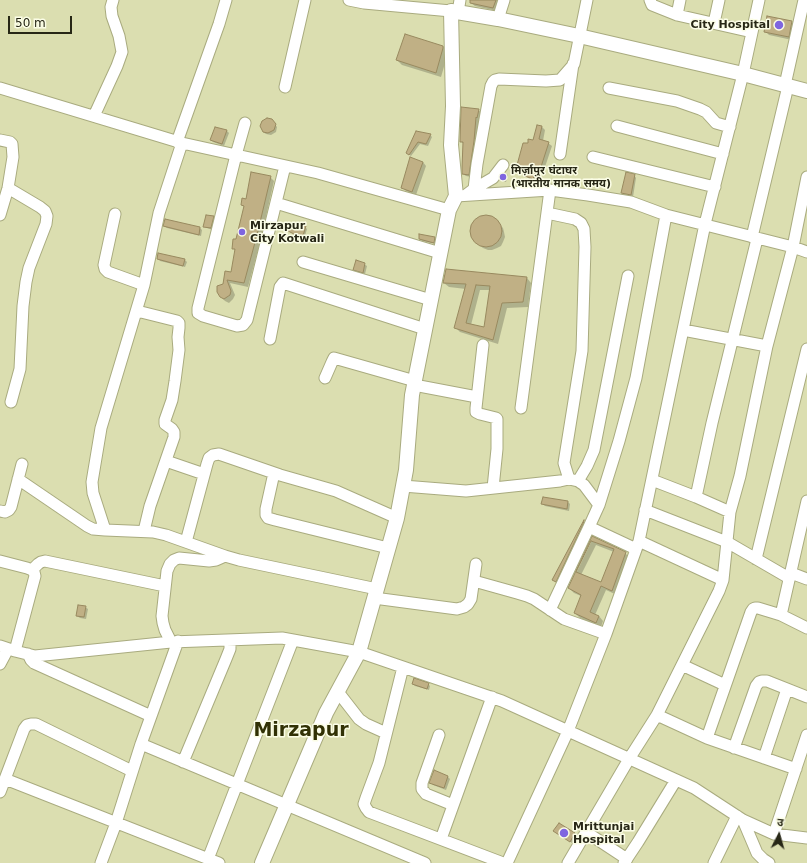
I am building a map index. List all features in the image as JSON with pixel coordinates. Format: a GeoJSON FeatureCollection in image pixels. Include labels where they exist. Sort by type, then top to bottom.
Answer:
{"type":"FeatureCollection","features":[{"type":"Feature","properties":{"kind":"main road"},"geometry":{"type":"LineString","coordinates":[[262,863],[326,713],[359,652],[397,518],[406,470],[412,395],[440,253],[449,210],[465,193],[451,145],[456,8],[498,19],[743,74],[807,91]]}},
{"type":"Feature","properties":{"kind":"street"},"geometry":{"type":"LineString","coordinates":[[94,116],[122,52],[119,36],[112,16],[111,7],[113,0]]}},
{"type":"Feature","properties":{"kind":"street"},"geometry":{"type":"LineString","coordinates":[[105,530],[93,493],[92,482],[102,428],[144,285],[159,213],[180,142],[226,0]]}},
{"type":"Feature","properties":{"kind":"street"},"geometry":{"type":"LineString","coordinates":[[286,87],[305,0]]}},
{"type":"Feature","properties":{"kind":"street"},"geometry":{"type":"LineString","coordinates":[[349,0],[364,3],[456,8]]}},
{"type":"Feature","properties":{"kind":"street"},"geometry":{"type":"LineString","coordinates":[[498,19],[504,0]]}},
{"type":"Feature","properties":{"kind":"street"},"geometry":{"type":"LineString","coordinates":[[560,154],[574,64],[587,0]]}},
{"type":"Feature","properties":{"kind":"street"},"geometry":{"type":"LineString","coordinates":[[650,0],[652,5],[677,15],[752,32]]}},
{"type":"Feature","properties":{"kind":"street"},"geometry":{"type":"LineString","coordinates":[[677,15],[680,0]]}},
{"type":"Feature","properties":{"kind":"street"},"geometry":{"type":"LineString","coordinates":[[714,23],[719,0]]}},
{"type":"Feature","properties":{"kind":"street"},"geometry":{"type":"LineString","coordinates":[[507,863],[568,731],[606,634],[637,545],[652,480],[705,224],[743,74],[759,0]]}},
{"type":"Feature","properties":{"kind":"street"},"geometry":{"type":"LineString","coordinates":[[696,497],[712,423],[733,339],[804,0]]}},
{"type":"Feature","properties":{"kind":"street"},"geometry":{"type":"LineString","coordinates":[[465,193],[477,164],[493,82],[499,79],[546,81],[560,80],[574,64]]}},
{"type":"Feature","properties":{"kind":"street"},"geometry":{"type":"LineString","coordinates":[[0,88],[180,142],[318,173],[449,210]]}},
{"type":"Feature","properties":{"kind":"street"},"geometry":{"type":"LineString","coordinates":[[609,88],[678,102],[700,109],[706,112],[716,123],[730,127]]}},
{"type":"Feature","properties":{"kind":"street"},"geometry":{"type":"LineString","coordinates":[[245,123],[198,308],[198,313],[203,316],[237,326],[243,325],[247,320],[285,166]]}},
{"type":"Feature","properties":{"kind":"street"},"geometry":{"type":"LineString","coordinates":[[617,126],[723,154]]}},
{"type":"Feature","properties":{"kind":"street"},"geometry":{"type":"LineString","coordinates":[[0,140],[10,142],[13,148],[8,188],[0,215]]}},
{"type":"Feature","properties":{"kind":"street"},"geometry":{"type":"LineString","coordinates":[[593,157],[714,187]]}},
{"type":"Feature","properties":{"kind":"street"},"geometry":{"type":"LineString","coordinates":[[465,193],[493,178],[503,165]]}},
{"type":"Feature","properties":{"kind":"street"},"geometry":{"type":"LineString","coordinates":[[568,863],[629,759],[657,715],[720,591],[723,580],[730,512],[740,476],[767,346],[792,247],[807,177]]}},
{"type":"Feature","properties":{"kind":"street"},"geometry":{"type":"LineString","coordinates":[[8,188],[40,207],[47,216],[46,224],[29,268],[26,282],[23,306],[20,369],[11,402]]}},
{"type":"Feature","properties":{"kind":"street"},"geometry":{"type":"LineString","coordinates":[[465,193],[550,190],[631,202],[666,215],[807,252]]}},
{"type":"Feature","properties":{"kind":"street"},"geometry":{"type":"LineString","coordinates":[[521,408],[550,190]]}},
{"type":"Feature","properties":{"kind":"street"},"geometry":{"type":"LineString","coordinates":[[276,203],[440,253]]}},
{"type":"Feature","properties":{"kind":"street"},"geometry":{"type":"LineString","coordinates":[[115,214],[104,264],[105,270],[144,285]]}},
{"type":"Feature","properties":{"kind":"street"},"geometry":{"type":"LineString","coordinates":[[547,214],[575,219],[581,223],[584,228],[585,247],[582,351],[564,463],[573,480]]}},
{"type":"Feature","properties":{"kind":"street"},"geometry":{"type":"LineString","coordinates":[[550,610],[599,505],[619,441],[636,378],[666,215]]}},
{"type":"Feature","properties":{"kind":"street"},"geometry":{"type":"LineString","coordinates":[[303,262],[431,300]]}},
{"type":"Feature","properties":{"kind":"street"},"geometry":{"type":"LineString","coordinates":[[573,480],[587,466],[594,450],[628,276]]}},
{"type":"Feature","properties":{"kind":"street"},"geometry":{"type":"LineString","coordinates":[[270,339],[280,287],[283,283],[425,329]]}},
{"type":"Feature","properties":{"kind":"street"},"geometry":{"type":"LineString","coordinates":[[137,311],[173,320],[179,323],[179,350],[175,381],[172,400],[165,420],[165,424],[174,432],[174,437],[150,506],[144,531]]}},
{"type":"Feature","properties":{"kind":"street"},"geometry":{"type":"LineString","coordinates":[[683,330],[767,346]]}},
{"type":"Feature","properties":{"kind":"street"},"geometry":{"type":"LineString","coordinates":[[483,345],[476,412],[496,418],[498,422],[493,488]]}},
{"type":"Feature","properties":{"kind":"street"},"geometry":{"type":"LineString","coordinates":[[756,559],[807,349]]}},
{"type":"Feature","properties":{"kind":"street"},"geometry":{"type":"LineString","coordinates":[[325,378],[334,358],[414,383],[477,397]]}},
{"type":"Feature","properties":{"kind":"street"},"geometry":{"type":"LineString","coordinates":[[186,542],[209,458],[213,455],[219,454],[336,491],[397,518]]}},
{"type":"Feature","properties":{"kind":"street"},"geometry":{"type":"LineString","coordinates":[[166,461],[204,474]]}},
{"type":"Feature","properties":{"kind":"street"},"geometry":{"type":"LineString","coordinates":[[0,511],[5,512],[12,507],[22,464]]}},
{"type":"Feature","properties":{"kind":"street"},"geometry":{"type":"LineString","coordinates":[[274,472],[266,509],[266,515],[268,518],[388,548]]}},
{"type":"Feature","properties":{"kind":"street"},"geometry":{"type":"LineString","coordinates":[[18,478],[93,529],[153,532],[166,535],[225,556],[375,594],[457,609],[464,607],[471,599],[476,564]]}},
{"type":"Feature","properties":{"kind":"street"},"geometry":{"type":"LineString","coordinates":[[403,486],[466,491],[573,480],[584,485],[599,505]]}},
{"type":"Feature","properties":{"kind":"street"},"geometry":{"type":"LineString","coordinates":[[652,480],[730,512]]}},
{"type":"Feature","properties":{"kind":"street"},"geometry":{"type":"LineString","coordinates":[[781,615],[807,501]]}},
{"type":"Feature","properties":{"kind":"street"},"geometry":{"type":"LineString","coordinates":[[645,510],[727,542],[790,576],[807,579]]}},
{"type":"Feature","properties":{"kind":"street"},"geometry":{"type":"LineString","coordinates":[[589,527],[723,580]]}},
{"type":"Feature","properties":{"kind":"street"},"geometry":{"type":"LineString","coordinates":[[174,642],[164,630],[162,623],[167,571],[170,564],[179,558],[210,561],[225,556]]}},
{"type":"Feature","properties":{"kind":"street"},"geometry":{"type":"LineString","coordinates":[[0,561],[32,570],[35,576],[8,649],[0,664]]}},
{"type":"Feature","properties":{"kind":"street"},"geometry":{"type":"LineString","coordinates":[[32,570],[41,562],[45,561],[165,586]]}},
{"type":"Feature","properties":{"kind":"street"},"geometry":{"type":"LineString","coordinates":[[474,582],[527,596],[564,619],[606,634]]}},
{"type":"Feature","properties":{"kind":"street"},"geometry":{"type":"LineString","coordinates":[[707,738],[753,609],[758,608],[781,615],[807,628]]}},
{"type":"Feature","properties":{"kind":"street"},"geometry":{"type":"LineString","coordinates":[[8,649],[35,656],[174,642],[282,638],[359,652],[502,701],[694,788],[740,818],[774,834],[807,838]]}},
{"type":"Feature","properties":{"kind":"street"},"geometry":{"type":"LineString","coordinates":[[183,762],[230,649],[230,640]]}},
{"type":"Feature","properties":{"kind":"street"},"geometry":{"type":"LineString","coordinates":[[208,859],[293,640]]}},
{"type":"Feature","properties":{"kind":"street"},"geometry":{"type":"LineString","coordinates":[[101,863],[116,823],[174,642]]}},
{"type":"Feature","properties":{"kind":"street"},"geometry":{"type":"LineString","coordinates":[[28,654],[34,663],[151,716]]}},
{"type":"Feature","properties":{"kind":"street"},"geometry":{"type":"LineString","coordinates":[[682,665],[726,685]]}},
{"type":"Feature","properties":{"kind":"street"},"geometry":{"type":"LineString","coordinates":[[403,667],[379,763],[364,804],[366,808],[369,812],[503,863]]}},
{"type":"Feature","properties":{"kind":"street"},"geometry":{"type":"LineString","coordinates":[[734,748],[756,686],[759,682],[762,680],[767,681],[807,697]]}},
{"type":"Feature","properties":{"kind":"street"},"geometry":{"type":"LineString","coordinates":[[764,758],[787,689]]}},
{"type":"Feature","properties":{"kind":"street"},"geometry":{"type":"LineString","coordinates":[[338,692],[359,719],[366,724],[386,733]]}},
{"type":"Feature","properties":{"kind":"street"},"geometry":{"type":"LineString","coordinates":[[441,839],[492,697]]}},
{"type":"Feature","properties":{"kind":"street"},"geometry":{"type":"LineString","coordinates":[[657,715],[707,738],[796,769]]}},
{"type":"Feature","properties":{"kind":"street"},"geometry":{"type":"LineString","coordinates":[[0,792],[24,729],[27,725],[31,724],[36,724],[132,771]]}},
{"type":"Feature","properties":{"kind":"street"},"geometry":{"type":"LineString","coordinates":[[439,735],[422,783],[422,789],[426,794],[453,805]]}},
{"type":"Feature","properties":{"kind":"street"},"geometry":{"type":"LineString","coordinates":[[774,834],[807,735]]}},
{"type":"Feature","properties":{"kind":"street"},"geometry":{"type":"LineString","coordinates":[[141,744],[425,863]]}},
{"type":"Feature","properties":{"kind":"street"},"geometry":{"type":"LineString","coordinates":[[5,779],[116,823],[193,858],[208,859],[219,863]]}},
{"type":"Feature","properties":{"kind":"street"},"geometry":{"type":"LineString","coordinates":[[586,832],[626,861],[676,780]]}},
{"type":"Feature","properties":{"kind":"street"},"geometry":{"type":"LineString","coordinates":[[714,863],[740,818]]}},
{"type":"Feature","properties":{"kind":"street"},"geometry":{"type":"LineString","coordinates":[[740,818],[757,852],[769,863]]}},
{"type":"Feature","properties":{"kind":"building"},"geometry":{"type":"Polygon","coordinates":[[[470,0],[496,0],[493,8],[470,3],[470,0]]]}},
{"type":"Feature","properties":{"kind":"building"},"geometry":{"type":"Polygon","coordinates":[[[767,16],[792,21],[789,37],[764,32],[767,16]]]}},
{"type":"Feature","properties":{"kind":"building"},"geometry":{"type":"Polygon","coordinates":[[[405,34],[443,46],[436,73],[396,60],[405,34]]]}},
{"type":"Feature","properties":{"kind":"building"},"geometry":{"type":"Polygon","coordinates":[[[461,107],[479,109],[477,118],[476,117],[469,175],[462,174],[463,142],[460,142],[461,107]]]}},
{"type":"Feature","properties":{"kind":"building"},"geometry":{"type":"Polygon","coordinates":[[[267,118],[272,119],[276,124],[274,130],[268,133],[263,132],[260,126],[262,121],[267,118]]]}},
{"type":"Feature","properties":{"kind":"building"},"geometry":{"type":"Polygon","coordinates":[[[537,125],[542,126],[539,139],[549,142],[540,170],[536,170],[533,179],[525,176],[525,167],[517,165],[523,143],[528,143],[528,139],[533,140],[537,125]]]}},
{"type":"Feature","properties":{"kind":"building"},"geometry":{"type":"Polygon","coordinates":[[[215,127],[227,130],[222,144],[210,140],[215,127]]]}},
{"type":"Feature","properties":{"kind":"building"},"geometry":{"type":"Polygon","coordinates":[[[416,131],[431,134],[426,144],[418,142],[409,155],[406,153],[416,131]]]}},
{"type":"Feature","properties":{"kind":"building"},"geometry":{"type":"Polygon","coordinates":[[[410,157],[423,162],[412,192],[401,188],[410,157]]]}},
{"type":"Feature","properties":{"kind":"building"},"geometry":{"type":"Polygon","coordinates":[[[251,172],[271,176],[244,283],[227,280],[231,291],[230,295],[224,299],[220,297],[217,292],[217,286],[223,284],[225,271],[231,272],[235,249],[232,249],[233,239],[236,239],[244,206],[241,205],[242,198],[246,199],[251,172]]]}},
{"type":"Feature","properties":{"kind":"building"},"geometry":{"type":"Polygon","coordinates":[[[626,172],[635,174],[631,195],[621,193],[626,172]]]}},
{"type":"Feature","properties":{"kind":"building"},"geometry":{"type":"Polygon","coordinates":[[[206,215],[214,216],[211,228],[203,227],[206,215]]]}},
{"type":"Feature","properties":{"kind":"building"},"geometry":{"type":"Polygon","coordinates":[[[486,215],[495,218],[499,222],[502,231],[499,240],[495,244],[486,247],[477,244],[473,240],[470,231],[473,222],[477,218],[486,215]]]}},
{"type":"Feature","properties":{"kind":"building"},"geometry":{"type":"Polygon","coordinates":[[[165,219],[200,227],[199,235],[163,226],[165,219]]]}},
{"type":"Feature","properties":{"kind":"building"},"geometry":{"type":"Polygon","coordinates":[[[288,224],[298,227],[300,224],[306,226],[301,242],[293,239],[294,234],[286,230],[288,224]]]}},
{"type":"Feature","properties":{"kind":"building"},"geometry":{"type":"Polygon","coordinates":[[[419,234],[435,237],[434,243],[419,239],[419,234]]]}},
{"type":"Feature","properties":{"kind":"building"},"geometry":{"type":"Polygon","coordinates":[[[158,253],[185,259],[183,266],[157,259],[158,253]]]}},
{"type":"Feature","properties":{"kind":"building"},"geometry":{"type":"Polygon","coordinates":[[[356,260],[365,263],[363,273],[353,270],[356,260]]]}},
{"type":"Feature","properties":{"kind":"building"},"geometry":{"type":"Polygon","coordinates":[[[446,269],[527,277],[523,302],[502,303],[493,340],[454,328],[466,284],[443,283],[446,269]],[[476,285],[466,323],[484,327],[490,286],[476,285]]]}},
{"type":"Feature","properties":{"kind":"building"},"geometry":{"type":"Polygon","coordinates":[[[543,497],[568,501],[567,509],[541,504],[543,497]]]}},
{"type":"Feature","properties":{"kind":"building"},"geometry":{"type":"Polygon","coordinates":[[[584,520],[583,524],[556,582],[552,580],[584,520]]]}},
{"type":"Feature","properties":{"kind":"building"},"geometry":{"type":"Polygon","coordinates":[[[592,536],[626,552],[612,591],[601,586],[590,612],[599,616],[596,623],[574,613],[581,595],[568,588],[592,536]],[[591,541],[576,572],[601,582],[614,549],[591,541]]]}},
{"type":"Feature","properties":{"kind":"building"},"geometry":{"type":"Polygon","coordinates":[[[78,605],[86,606],[84,617],[76,616],[78,605]]]}},
{"type":"Feature","properties":{"kind":"building"},"geometry":{"type":"Polygon","coordinates":[[[414,678],[429,683],[427,689],[412,684],[414,678]]]}},
{"type":"Feature","properties":{"kind":"building"},"geometry":{"type":"Polygon","coordinates":[[[434,770],[448,776],[444,788],[429,783],[434,770]]]}},
{"type":"Feature","properties":{"kind":"building"},"geometry":{"type":"Polygon","coordinates":[[[559,823],[575,833],[570,842],[553,831],[559,823]]]}},
{"type":"Feature","properties":{"kind":"place","name":"City Hospital"},"geometry":{"type":"Point","coordinates":[779,25]}},
{"type":"Feature","properties":{"kind":"place","name":"मिर्ज़ापुर घंटाघर (भारतीय मानक समय)"},"geometry":{"type":"Point","coordinates":[503,177]}},
{"type":"Feature","properties":{"kind":"place","name":"Mirzapur City Kotwali"},"geometry":{"type":"Point","coordinates":[242,232]}},
{"type":"Feature","properties":{"kind":"place","name":"Mrittunjai Hospital"},"geometry":{"type":"Point","coordinates":[564,833]}},
{"type":"Feature","properties":{"kind":"district","name":"Mirzapur"},"geometry":{"type":"Point","coordinates":[301,731]}}]}
